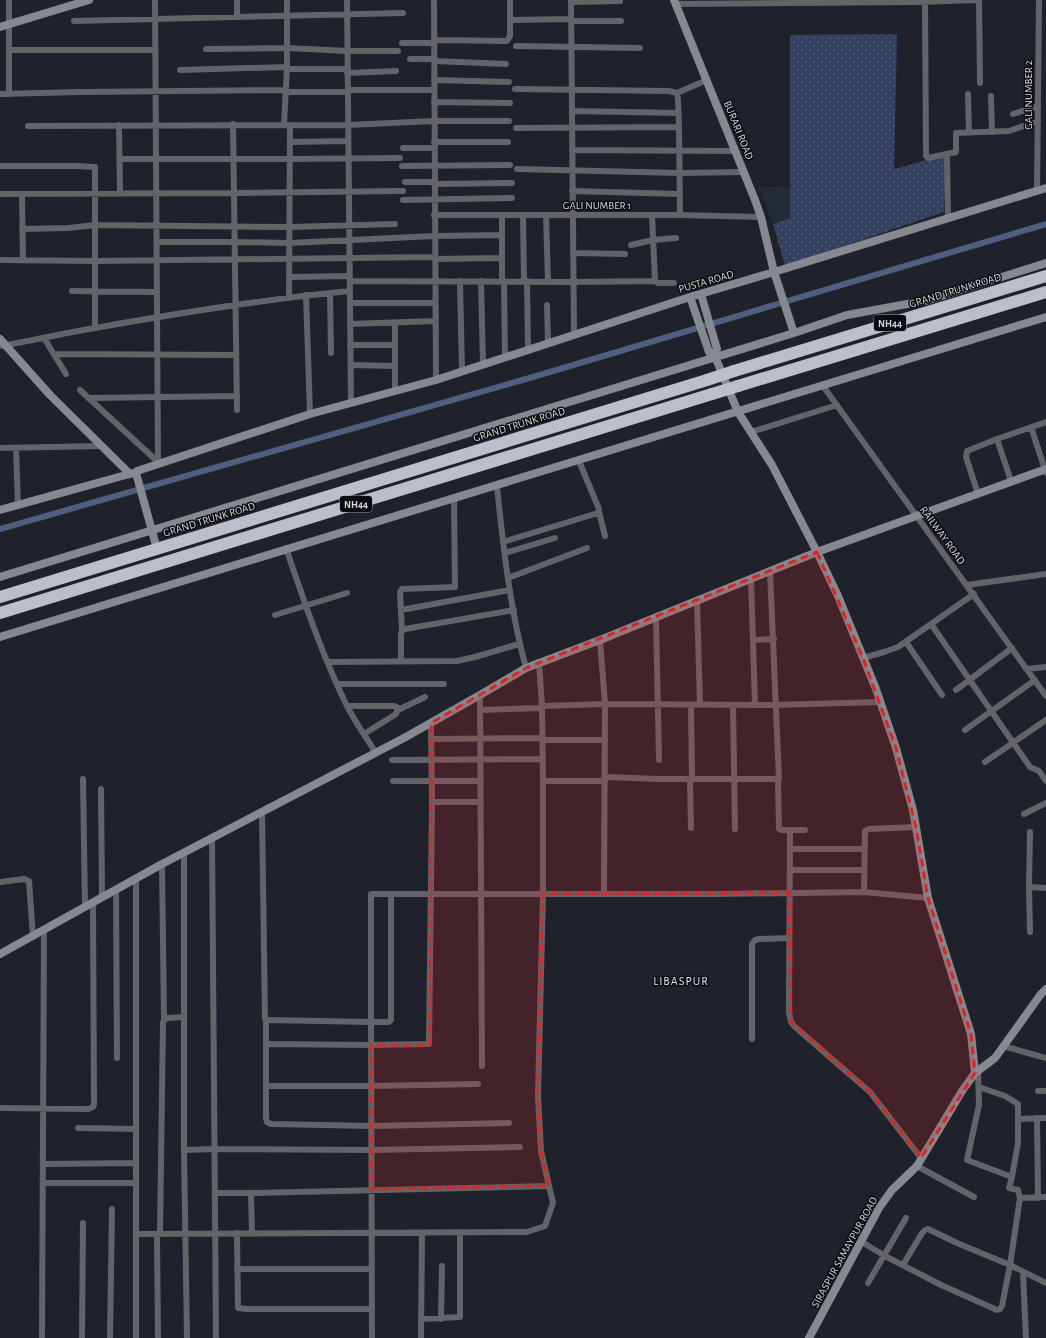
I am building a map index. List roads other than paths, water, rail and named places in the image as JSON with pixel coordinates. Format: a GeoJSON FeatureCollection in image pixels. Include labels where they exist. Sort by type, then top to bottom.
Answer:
{"type":"FeatureCollection","features":[{"type":"Feature","properties":{"kind":"highway","name":"GRAND TRUNK ROAD"},"geometry":{"type":"LineString","coordinates":[[0,597],[1046,276]]}},
{"type":"Feature","properties":{"kind":"highway","name":"NH44"},"geometry":{"type":"LineString","coordinates":[[0,613],[1046,292]]}},
{"type":"Feature","properties":{"kind":"main road"},"geometry":{"type":"LineString","coordinates":[[0,28],[89,0]]}},
{"type":"Feature","properties":{"kind":"main road","name":"BURARI ROAD"},"geometry":{"type":"LineString","coordinates":[[675,2],[736,151],[761,217],[774,272],[794,333]]}},
{"type":"Feature","properties":{"kind":"main road","name":"PUSTA ROAD"},"geometry":{"type":"LineString","coordinates":[[0,510],[135,475],[158,463],[310,414],[436,380],[548,342],[690,297],[1046,188]]}},
{"type":"Feature","properties":{"kind":"main road"},"geometry":{"type":"LineString","coordinates":[[0,577],[714,356],[794,333],[847,315],[929,300],[1046,263]]}},
{"type":"Feature","properties":{"kind":"main road"},"geometry":{"type":"LineString","coordinates":[[701,294],[717,349],[714,356]]}},
{"type":"Feature","properties":{"kind":"main road"},"geometry":{"type":"LineString","coordinates":[[690,297],[709,352],[714,356],[738,412],[772,465],[838,596],[880,702],[896,748],[916,827],[928,898],[971,1034],[977,1072]]}},
{"type":"Feature","properties":{"kind":"main road"},"geometry":{"type":"LineString","coordinates":[[929,300],[949,300],[958,302]]}},
{"type":"Feature","properties":{"kind":"main road"},"geometry":{"type":"LineString","coordinates":[[0,637],[286,548],[497,486],[1046,317]]}},
{"type":"Feature","properties":{"kind":"main road"},"geometry":{"type":"LineString","coordinates":[[2,343],[50,395],[101,446],[135,475],[157,549]]}},
{"type":"Feature","properties":{"kind":"main road"},"geometry":{"type":"LineString","coordinates":[[0,954],[102,896],[212,837],[376,753],[526,668],[656,618],[817,552],[1011,481],[1046,470]]}},
{"type":"Feature","properties":{"kind":"main road","name":"SIRASPUR SAMAYPUR ROAD"},"geometry":{"type":"LineString","coordinates":[[809,1338],[886,1197],[919,1162],[962,1091],[977,1072],[995,1058],[1046,989]]}},
{"type":"Feature","properties":{"kind":"street"},"geometry":{"type":"LineString","coordinates":[[9,0],[9,94]]}},
{"type":"Feature","properties":{"kind":"street"},"geometry":{"type":"LineString","coordinates":[[155,0],[158,463]]}},
{"type":"Feature","properties":{"kind":"street"},"geometry":{"type":"LineString","coordinates":[[237,0],[237,17]]}},
{"type":"Feature","properties":{"kind":"street"},"geometry":{"type":"LineString","coordinates":[[287,0],[286,91],[287,125],[290,142],[289,298]]}},
{"type":"Feature","properties":{"kind":"street"},"geometry":{"type":"LineString","coordinates":[[347,0],[351,403]]}},
{"type":"Feature","properties":{"kind":"street"},"geometry":{"type":"LineString","coordinates":[[434,0],[434,258],[436,380]]}},
{"type":"Feature","properties":{"kind":"street"},"geometry":{"type":"LineString","coordinates":[[402,43],[434,41],[507,41],[510,36],[510,0]]}},
{"type":"Feature","properties":{"kind":"street"},"geometry":{"type":"LineString","coordinates":[[675,2],[925,2],[978,0],[980,83]]}},
{"type":"Feature","properties":{"kind":"street","name":"GALI NUMBER 2"},"geometry":{"type":"LineString","coordinates":[[1037,191],[1039,0]]}},
{"type":"Feature","properties":{"kind":"street"},"geometry":{"type":"LineString","coordinates":[[574,334],[571,1],[620,1]]}},
{"type":"Feature","properties":{"kind":"street"},"geometry":{"type":"LineString","coordinates":[[925,2],[926,156],[930,158],[956,152],[956,133],[1009,131],[1038,121]]}},
{"type":"Feature","properties":{"kind":"street"},"geometry":{"type":"LineString","coordinates":[[74,21],[403,13]]}},
{"type":"Feature","properties":{"kind":"street"},"geometry":{"type":"LineString","coordinates":[[510,20],[621,21]]}},
{"type":"Feature","properties":{"kind":"street"},"geometry":{"type":"LineString","coordinates":[[516,46],[640,48]]}},
{"type":"Feature","properties":{"kind":"street"},"geometry":{"type":"LineString","coordinates":[[206,49],[287,48],[347,51],[398,50]]}},
{"type":"Feature","properties":{"kind":"street"},"geometry":{"type":"LineString","coordinates":[[9,50],[156,50]]}},
{"type":"Feature","properties":{"kind":"street"},"geometry":{"type":"LineString","coordinates":[[410,59],[506,64]]}},
{"type":"Feature","properties":{"kind":"street"},"geometry":{"type":"LineString","coordinates":[[180,70],[287,68],[396,72]]}},
{"type":"Feature","properties":{"kind":"street"},"geometry":{"type":"LineString","coordinates":[[434,80],[509,82]]}},
{"type":"Feature","properties":{"kind":"street"},"geometry":{"type":"LineString","coordinates":[[515,89],[670,91],[677,93],[707,80]]}},
{"type":"Feature","properties":{"kind":"street"},"geometry":{"type":"LineString","coordinates":[[0,94],[156,91],[434,90]]}},
{"type":"Feature","properties":{"kind":"street"},"geometry":{"type":"LineString","coordinates":[[677,93],[680,127],[680,215]]}},
{"type":"Feature","properties":{"kind":"street"},"geometry":{"type":"LineString","coordinates":[[968,94],[969,132]]}},
{"type":"Feature","properties":{"kind":"street"},"geometry":{"type":"LineString","coordinates":[[991,96],[992,132]]}},
{"type":"Feature","properties":{"kind":"street"},"geometry":{"type":"LineString","coordinates":[[434,102],[510,103]]}},
{"type":"Feature","properties":{"kind":"street"},"geometry":{"type":"LineString","coordinates":[[1013,114],[1038,106]]}},
{"type":"Feature","properties":{"kind":"street"},"geometry":{"type":"LineString","coordinates":[[572,111],[679,113]]}},
{"type":"Feature","properties":{"kind":"street"},"geometry":{"type":"LineString","coordinates":[[28,126],[156,126],[233,124],[348,125],[434,121],[509,121]]}},
{"type":"Feature","properties":{"kind":"street"},"geometry":{"type":"LineString","coordinates":[[233,124],[234,259],[237,305],[237,410]]}},
{"type":"Feature","properties":{"kind":"street"},"geometry":{"type":"LineString","coordinates":[[119,125],[120,193]]}},
{"type":"Feature","properties":{"kind":"street"},"geometry":{"type":"LineString","coordinates":[[516,128],[680,127]]}},
{"type":"Feature","properties":{"kind":"street"},"geometry":{"type":"LineString","coordinates":[[290,142],[348,141]]}},
{"type":"Feature","properties":{"kind":"street"},"geometry":{"type":"LineString","coordinates":[[403,148],[434,145],[508,142]]}},
{"type":"Feature","properties":{"kind":"street"},"geometry":{"type":"LineString","coordinates":[[572,150],[736,151]]}},
{"type":"Feature","properties":{"kind":"street"},"geometry":{"type":"LineString","coordinates":[[947,154],[948,218]]}},
{"type":"Feature","properties":{"kind":"street"},"geometry":{"type":"LineString","coordinates":[[120,159],[400,158]]}},
{"type":"Feature","properties":{"kind":"street"},"geometry":{"type":"LineString","coordinates":[[402,166],[510,165]]}},
{"type":"Feature","properties":{"kind":"street"},"geometry":{"type":"LineString","coordinates":[[0,166],[94,166],[96,169],[95,328]]}},
{"type":"Feature","properties":{"kind":"street"},"geometry":{"type":"LineString","coordinates":[[517,170],[680,173],[744,172]]}},
{"type":"Feature","properties":{"kind":"street"},"geometry":{"type":"LineString","coordinates":[[405,182],[512,183]]}},
{"type":"Feature","properties":{"kind":"street"},"geometry":{"type":"LineString","coordinates":[[0,194],[403,191]]}},
{"type":"Feature","properties":{"kind":"street"},"geometry":{"type":"LineString","coordinates":[[572,191],[680,194]]}},
{"type":"Feature","properties":{"kind":"street"},"geometry":{"type":"LineString","coordinates":[[22,194],[22,260]]}},
{"type":"Feature","properties":{"kind":"street"},"geometry":{"type":"LineString","coordinates":[[403,200],[512,198]]}},
{"type":"Feature","properties":{"kind":"street"},"geometry":{"type":"LineString","coordinates":[[546,214],[548,282]]}},
{"type":"Feature","properties":{"kind":"street","name":"GALI NUMBER 1"},"geometry":{"type":"LineString","coordinates":[[434,215],[573,214],[761,217]]}},
{"type":"Feature","properties":{"kind":"street"},"geometry":{"type":"LineString","coordinates":[[502,215],[505,357]]}},
{"type":"Feature","properties":{"kind":"street"},"geometry":{"type":"LineString","coordinates":[[523,215],[528,349]]}},
{"type":"Feature","properties":{"kind":"street"},"geometry":{"type":"LineString","coordinates":[[652,215],[655,281]]}},
{"type":"Feature","properties":{"kind":"street"},"geometry":{"type":"LineString","coordinates":[[22,229],[68,228],[96,225],[290,227],[395,224]]}},
{"type":"Feature","properties":{"kind":"street"},"geometry":{"type":"LineString","coordinates":[[157,242],[290,243],[434,236],[502,235]]}},
{"type":"Feature","properties":{"kind":"street"},"geometry":{"type":"LineString","coordinates":[[631,245],[653,240],[676,238]]}},
{"type":"Feature","properties":{"kind":"street"},"geometry":{"type":"LineString","coordinates":[[573,253],[625,254]]}},
{"type":"Feature","properties":{"kind":"street"},"geometry":{"type":"LineString","coordinates":[[0,260],[157,261],[234,259],[290,260],[502,258]]}},
{"type":"Feature","properties":{"kind":"street"},"geometry":{"type":"LineString","coordinates":[[290,277],[435,281],[655,281],[658,283],[674,283]]}},
{"type":"Feature","properties":{"kind":"street"},"geometry":{"type":"LineString","coordinates":[[460,281],[462,372]]}},
{"type":"Feature","properties":{"kind":"street"},"geometry":{"type":"LineString","coordinates":[[481,281],[484,364]]}},
{"type":"Feature","properties":{"kind":"street"},"geometry":{"type":"LineString","coordinates":[[2,343],[44,338],[95,328],[237,305],[306,295],[350,291]]}},
{"type":"Feature","properties":{"kind":"street"},"geometry":{"type":"LineString","coordinates":[[72,292],[157,292]]}},
{"type":"Feature","properties":{"kind":"street"},"geometry":{"type":"LineString","coordinates":[[330,293],[331,353]]}},
{"type":"Feature","properties":{"kind":"street"},"geometry":{"type":"LineString","coordinates":[[306,295],[310,414]]}},
{"type":"Feature","properties":{"kind":"street"},"geometry":{"type":"LineString","coordinates":[[350,302],[435,303]]}},
{"type":"Feature","properties":{"kind":"street"},"geometry":{"type":"LineString","coordinates":[[547,305],[548,342]]}},
{"type":"Feature","properties":{"kind":"street"},"geometry":{"type":"LineString","coordinates":[[395,322],[395,391]]}},
{"type":"Feature","properties":{"kind":"street"},"geometry":{"type":"LineString","coordinates":[[350,324],[435,322]]}},
{"type":"Feature","properties":{"kind":"street"},"geometry":{"type":"LineString","coordinates":[[44,338],[66,374]]}},
{"type":"Feature","properties":{"kind":"street"},"geometry":{"type":"LineString","coordinates":[[350,345],[395,345]]}},
{"type":"Feature","properties":{"kind":"street"},"geometry":{"type":"LineString","coordinates":[[54,354],[236,355]]}},
{"type":"Feature","properties":{"kind":"street"},"geometry":{"type":"LineString","coordinates":[[350,365],[395,366]]}},
{"type":"Feature","properties":{"kind":"street","name":"RAILWAY ROAD"},"geometry":{"type":"LineString","coordinates":[[823,386],[1046,696]]}},
{"type":"Feature","properties":{"kind":"street"},"geometry":{"type":"LineString","coordinates":[[80,390],[158,463]]}},
{"type":"Feature","properties":{"kind":"street"},"geometry":{"type":"LineString","coordinates":[[88,398],[237,396]]}},
{"type":"Feature","properties":{"kind":"street"},"geometry":{"type":"LineString","coordinates":[[751,432],[838,406]]}},
{"type":"Feature","properties":{"kind":"street"},"geometry":{"type":"LineString","coordinates":[[978,494],[966,454],[967,451],[1046,422]]}},
{"type":"Feature","properties":{"kind":"street"},"geometry":{"type":"LineString","coordinates":[[1031,427],[1046,470]]}},
{"type":"Feature","properties":{"kind":"street"},"geometry":{"type":"LineString","coordinates":[[998,439],[1011,481]]}},
{"type":"Feature","properties":{"kind":"street"},"geometry":{"type":"LineString","coordinates":[[0,448],[101,446]]}},
{"type":"Feature","properties":{"kind":"street"},"geometry":{"type":"LineString","coordinates":[[16,448],[18,505]]}},
{"type":"Feature","properties":{"kind":"street"},"geometry":{"type":"LineString","coordinates":[[579,461],[599,512],[605,536]]}},
{"type":"Feature","properties":{"kind":"street"},"geometry":{"type":"LineString","coordinates":[[497,486],[508,578],[519,644],[526,668]]}},
{"type":"Feature","properties":{"kind":"street"},"geometry":{"type":"LineString","coordinates":[[401,661],[402,631],[400,592],[402,589],[455,587],[454,498]]}},
{"type":"Feature","properties":{"kind":"street"},"geometry":{"type":"LineString","coordinates":[[503,542],[599,512]]}},
{"type":"Feature","properties":{"kind":"street"},"geometry":{"type":"LineString","coordinates":[[505,553],[555,538]]}},
{"type":"Feature","properties":{"kind":"street"},"geometry":{"type":"LineString","coordinates":[[286,548],[306,605],[337,684],[347,706],[376,753]]}},
{"type":"Feature","properties":{"kind":"street"},"geometry":{"type":"LineString","coordinates":[[508,578],[588,548]]}},
{"type":"Feature","properties":{"kind":"street"},"geometry":{"type":"LineString","coordinates":[[770,571],[777,705],[780,828],[782,830],[805,830]]}},
{"type":"Feature","properties":{"kind":"street"},"geometry":{"type":"LineString","coordinates":[[967,585],[1046,574]]}},
{"type":"Feature","properties":{"kind":"street"},"geometry":{"type":"LineString","coordinates":[[751,579],[755,705]]}},
{"type":"Feature","properties":{"kind":"street"},"geometry":{"type":"LineString","coordinates":[[401,610],[510,590]]}},
{"type":"Feature","properties":{"kind":"street"},"geometry":{"type":"LineString","coordinates":[[275,615],[347,593]]}},
{"type":"Feature","properties":{"kind":"street"},"geometry":{"type":"LineString","coordinates":[[863,658],[884,652],[906,642],[974,594]]}},
{"type":"Feature","properties":{"kind":"street"},"geometry":{"type":"LineString","coordinates":[[698,601],[700,705]]}},
{"type":"Feature","properties":{"kind":"street"},"geometry":{"type":"LineString","coordinates":[[402,631],[408,627],[514,610]]}},
{"type":"Feature","properties":{"kind":"street"},"geometry":{"type":"LineString","coordinates":[[656,618],[658,760]]}},
{"type":"Feature","properties":{"kind":"street"},"geometry":{"type":"LineString","coordinates":[[931,624],[1030,767],[1039,771],[1046,781]]}},
{"type":"Feature","properties":{"kind":"street"},"geometry":{"type":"LineString","coordinates":[[753,640],[774,639]]}},
{"type":"Feature","properties":{"kind":"street"},"geometry":{"type":"LineString","coordinates":[[600,640],[605,704],[604,894]]}},
{"type":"Feature","properties":{"kind":"street"},"geometry":{"type":"LineString","coordinates":[[906,642],[942,695]]}},
{"type":"Feature","properties":{"kind":"street"},"geometry":{"type":"LineString","coordinates":[[328,662],[457,661],[519,644]]}},
{"type":"Feature","properties":{"kind":"street"},"geometry":{"type":"LineString","coordinates":[[956,690],[1012,648]]}},
{"type":"Feature","properties":{"kind":"street"},"geometry":{"type":"LineString","coordinates":[[136,1234],[527,1232],[544,1227],[553,1203],[541,1152],[538,1096],[544,781],[540,662]]}},
{"type":"Feature","properties":{"kind":"street"},"geometry":{"type":"LineString","coordinates":[[1026,669],[1046,667]]}},
{"type":"Feature","properties":{"kind":"street"},"geometry":{"type":"LineString","coordinates":[[965,730],[1035,680]]}},
{"type":"Feature","properties":{"kind":"street"},"geometry":{"type":"LineString","coordinates":[[337,684],[444,684]]}},
{"type":"Feature","properties":{"kind":"street"},"geometry":{"type":"LineString","coordinates":[[480,695],[482,1066]]}},
{"type":"Feature","properties":{"kind":"street"},"geometry":{"type":"LineString","coordinates":[[364,734],[396,714],[398,710],[425,697]]}},
{"type":"Feature","properties":{"kind":"street"},"geometry":{"type":"LineString","coordinates":[[480,710],[605,704],[777,705],[880,702]]}},
{"type":"Feature","properties":{"kind":"street"},"geometry":{"type":"LineString","coordinates":[[691,705],[691,828]]}},
{"type":"Feature","properties":{"kind":"street"},"geometry":{"type":"LineString","coordinates":[[733,705],[736,829]]}},
{"type":"Feature","properties":{"kind":"street"},"geometry":{"type":"LineString","coordinates":[[347,706],[396,706],[398,710]]}},
{"type":"Feature","properties":{"kind":"street"},"geometry":{"type":"LineString","coordinates":[[985,762],[1046,720]]}},
{"type":"Feature","properties":{"kind":"street"},"geometry":{"type":"LineString","coordinates":[[266,1044],[429,1044],[432,802],[431,723]]}},
{"type":"Feature","properties":{"kind":"street"},"geometry":{"type":"LineString","coordinates":[[431,739],[605,740]]}},
{"type":"Feature","properties":{"kind":"street"},"geometry":{"type":"LineString","coordinates":[[392,760],[543,759]]}},
{"type":"Feature","properties":{"kind":"street"},"geometry":{"type":"LineString","coordinates":[[83,779],[85,907]]}},
{"type":"Feature","properties":{"kind":"street"},"geometry":{"type":"LineString","coordinates":[[544,781],[605,779],[778,780]]}},
{"type":"Feature","properties":{"kind":"street"},"geometry":{"type":"LineString","coordinates":[[393,781],[481,781]]}},
{"type":"Feature","properties":{"kind":"street"},"geometry":{"type":"LineString","coordinates":[[101,789],[102,896]]}},
{"type":"Feature","properties":{"kind":"street"},"geometry":{"type":"LineString","coordinates":[[432,802],[481,802]]}},
{"type":"Feature","properties":{"kind":"street"},"geometry":{"type":"LineString","coordinates":[[1024,814],[1046,803]]}},
{"type":"Feature","properties":{"kind":"street"},"geometry":{"type":"LineString","coordinates":[[262,812],[266,1086],[267,1120],[270,1124],[372,1126],[509,1124]]}},
{"type":"Feature","properties":{"kind":"street"},"geometry":{"type":"LineString","coordinates":[[864,892],[864,834],[866,830],[916,827]]}},
{"type":"Feature","properties":{"kind":"street"},"geometry":{"type":"LineString","coordinates":[[1030,832],[1030,932]]}},
{"type":"Feature","properties":{"kind":"street"},"geometry":{"type":"LineString","coordinates":[[790,834],[789,1012],[794,1026],[870,1092],[919,1162],[974,1197]]}},
{"type":"Feature","properties":{"kind":"street"},"geometry":{"type":"LineString","coordinates":[[212,837],[216,1338]]}},
{"type":"Feature","properties":{"kind":"street"},"geometry":{"type":"LineString","coordinates":[[791,849],[864,849]]}},
{"type":"Feature","properties":{"kind":"street"},"geometry":{"type":"LineString","coordinates":[[184,852],[184,1150],[187,1338]]}},
{"type":"Feature","properties":{"kind":"street"},"geometry":{"type":"LineString","coordinates":[[158,1338],[164,1019],[162,864]]}},
{"type":"Feature","properties":{"kind":"street"},"geometry":{"type":"LineString","coordinates":[[790,870],[864,870]]}},
{"type":"Feature","properties":{"kind":"street"},"geometry":{"type":"LineString","coordinates":[[136,878],[136,1338]]}},
{"type":"Feature","properties":{"kind":"street"},"geometry":{"type":"LineString","coordinates":[[0,882],[24,879],[29,881],[33,936]]}},
{"type":"Feature","properties":{"kind":"street"},"geometry":{"type":"LineString","coordinates":[[1029,887],[1046,888]]}},
{"type":"Feature","properties":{"kind":"street"},"geometry":{"type":"LineString","coordinates":[[116,889],[117,1058]]}},
{"type":"Feature","properties":{"kind":"street"},"geometry":{"type":"LineString","coordinates":[[372,1338],[371,894],[864,892],[928,898]]}},
{"type":"Feature","properties":{"kind":"street"},"geometry":{"type":"LineString","coordinates":[[266,1020],[390,1022],[391,894]]}},
{"type":"Feature","properties":{"kind":"street"},"geometry":{"type":"LineString","coordinates":[[0,1108],[88,1109],[93,1107],[93,902]]}},
{"type":"Feature","properties":{"kind":"street"},"geometry":{"type":"LineString","coordinates":[[42,1338],[44,930]]}},
{"type":"Feature","properties":{"kind":"street"},"geometry":{"type":"LineString","coordinates":[[752,1039],[752,944],[758,939],[789,938]]}},
{"type":"Feature","properties":{"kind":"street"},"geometry":{"type":"LineString","coordinates":[[164,1019],[184,1017]]}},
{"type":"Feature","properties":{"kind":"street"},"geometry":{"type":"LineString","coordinates":[[1003,1046],[1046,1058]]}},
{"type":"Feature","properties":{"kind":"street"},"geometry":{"type":"LineString","coordinates":[[977,1072],[979,1105],[968,1160],[1012,1177]]}},
{"type":"Feature","properties":{"kind":"street"},"geometry":{"type":"LineString","coordinates":[[266,1086],[478,1084]]}},
{"type":"Feature","properties":{"kind":"street"},"geometry":{"type":"LineString","coordinates":[[862,1242],[941,1286],[999,1310],[1002,1306],[1010,1265],[1020,1198],[1018,1190],[1009,1188],[1018,1143],[1018,1104],[1005,1096],[979,1087]]}},
{"type":"Feature","properties":{"kind":"street"},"geometry":{"type":"LineString","coordinates":[[1038,1091],[1046,1091]]}},
{"type":"Feature","properties":{"kind":"street"},"geometry":{"type":"LineString","coordinates":[[1037,1118],[1038,1198]]}},
{"type":"Feature","properties":{"kind":"street"},"geometry":{"type":"LineString","coordinates":[[1018,1119],[1046,1118]]}},
{"type":"Feature","properties":{"kind":"street"},"geometry":{"type":"LineString","coordinates":[[78,1128],[136,1129]]}},
{"type":"Feature","properties":{"kind":"street"},"geometry":{"type":"LineString","coordinates":[[184,1150],[372,1150],[520,1147]]}},
{"type":"Feature","properties":{"kind":"street"},"geometry":{"type":"LineString","coordinates":[[43,1164],[136,1163]]}},
{"type":"Feature","properties":{"kind":"street"},"geometry":{"type":"LineString","coordinates":[[43,1183],[136,1183]]}},
{"type":"Feature","properties":{"kind":"street"},"geometry":{"type":"LineString","coordinates":[[215,1192],[251,1193],[549,1186]]}},
{"type":"Feature","properties":{"kind":"street"},"geometry":{"type":"LineString","coordinates":[[251,1193],[252,1233]]}},
{"type":"Feature","properties":{"kind":"street"},"geometry":{"type":"LineString","coordinates":[[1020,1198],[1046,1197]]}},
{"type":"Feature","properties":{"kind":"street"},"geometry":{"type":"LineString","coordinates":[[110,1338],[112,1209]]}},
{"type":"Feature","properties":{"kind":"street"},"geometry":{"type":"LineString","coordinates":[[868,1283],[906,1218]]}},
{"type":"Feature","properties":{"kind":"street"},"geometry":{"type":"LineString","coordinates":[[82,1338],[83,1223]]}},
{"type":"Feature","properties":{"kind":"street"},"geometry":{"type":"LineString","coordinates":[[903,1265],[922,1233],[926,1229],[1010,1265],[1046,1283]]}},
{"type":"Feature","properties":{"kind":"street"},"geometry":{"type":"LineString","coordinates":[[421,1319],[460,1317],[460,1232]]}},
{"type":"Feature","properties":{"kind":"street"},"geometry":{"type":"LineString","coordinates":[[237,1233],[238,1306],[240,1309],[372,1310]]}},
{"type":"Feature","properties":{"kind":"street"},"geometry":{"type":"LineString","coordinates":[[421,1338],[422,1233]]}},
{"type":"Feature","properties":{"kind":"street"},"geometry":{"type":"LineString","coordinates":[[441,1319],[442,1266]]}},
{"type":"Feature","properties":{"kind":"street"},"geometry":{"type":"LineString","coordinates":[[237,1269],[372,1269]]}},
{"type":"Feature","properties":{"kind":"street"},"geometry":{"type":"LineString","coordinates":[[1023,1272],[1026,1338]]}},
{"type":"Feature","properties":{"kind":"waterway"},"geometry":{"type":"LineString","coordinates":[[0,529],[533,377],[1046,224]]}},
{"type":"Feature","properties":{"kind":"district","name":"LIBASPUR"},"geometry":{"type":"Point","coordinates":[681,981]}}]}
